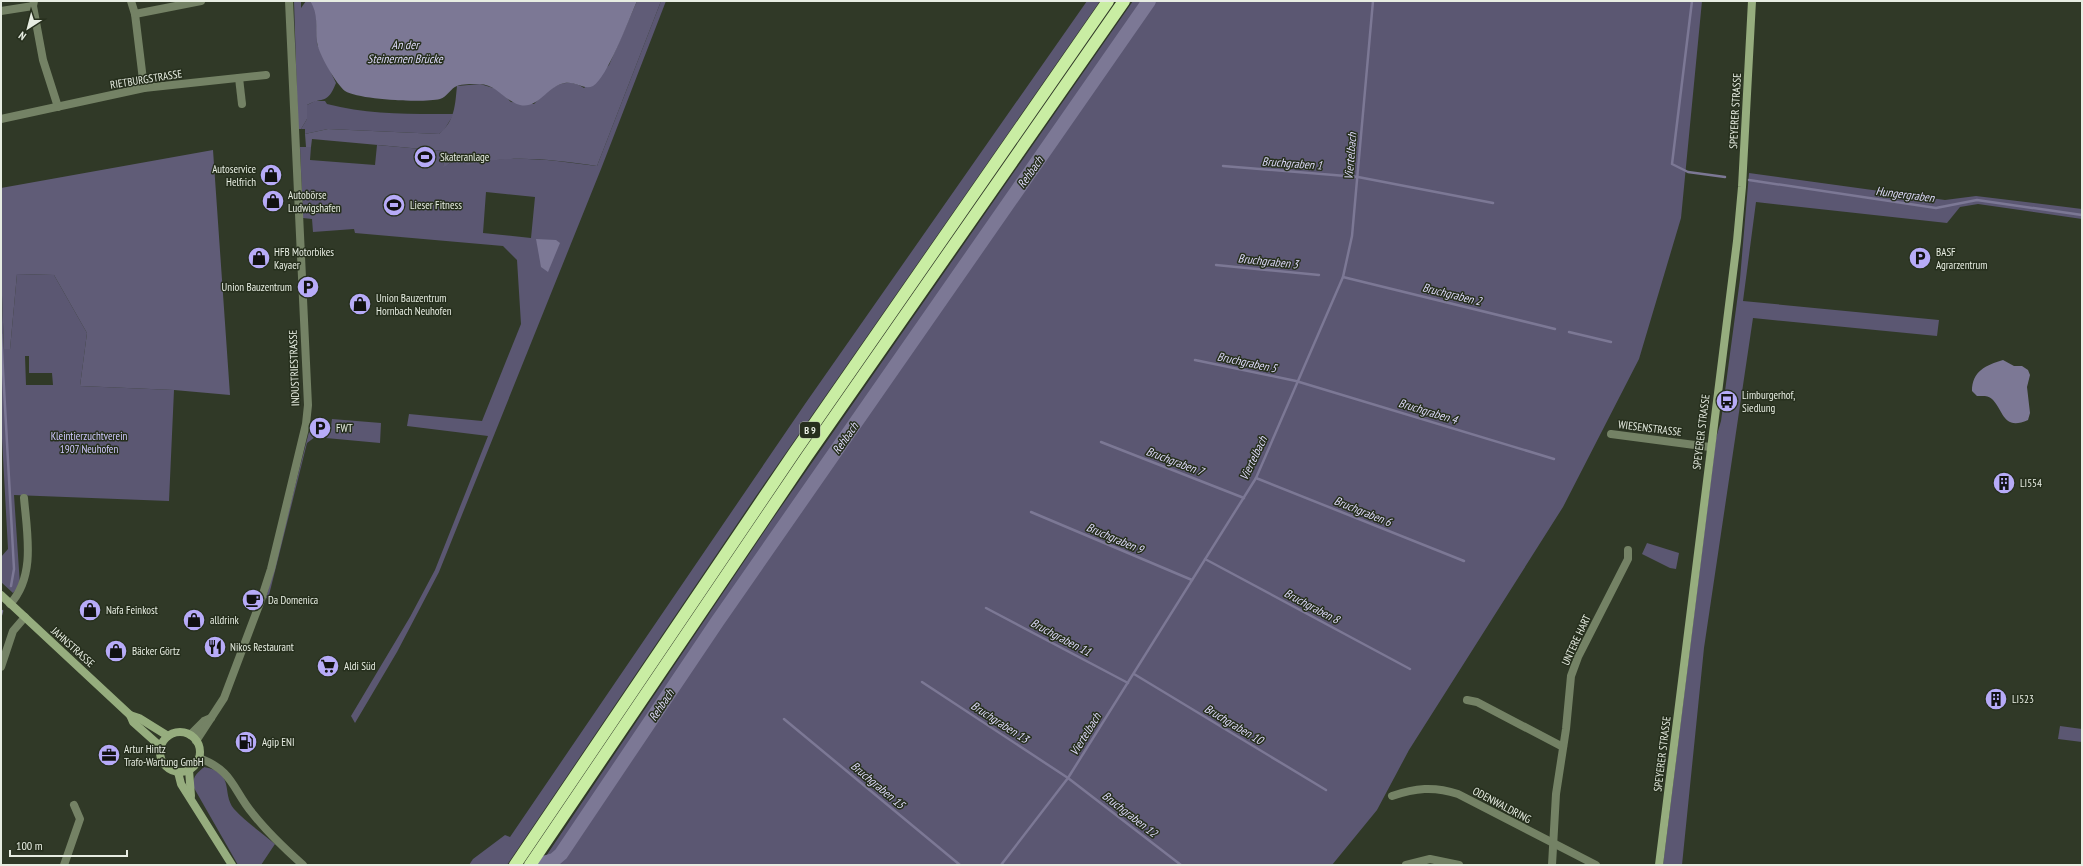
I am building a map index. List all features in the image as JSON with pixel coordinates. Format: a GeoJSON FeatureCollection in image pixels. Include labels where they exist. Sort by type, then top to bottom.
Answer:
{"type":"FeatureCollection","features":[{"type":"Feature","properties":{"kind":"highway","name":"B 9"},"geometry":{"type":"LineString","coordinates":[[516,863],[794,453],[1108,1]]}},
{"type":"Feature","properties":{"kind":"highway","name":"B 9"},"geometry":{"type":"LineString","coordinates":[[533,861],[802,463],[1124,1]]}},
{"type":"Feature","properties":{"kind":"street"},"geometry":{"type":"LineString","coordinates":[[131,1],[135,14],[144,88]]}},
{"type":"Feature","properties":{"kind":"street"},"geometry":{"type":"LineString","coordinates":[[135,14],[201,1]]}},
{"type":"Feature","properties":{"kind":"street","name":"INDUSTRIESTRASSE"},"geometry":{"type":"LineString","coordinates":[[193,738],[207,728],[211,718],[224,698],[261,600],[271,569],[306,424],[308,405],[289,1]]}},
{"type":"Feature","properties":{"kind":"street","name":"SPEYERER STRASSE"},"geometry":{"type":"LineString","coordinates":[[1659,865],[1710,447],[1732,286],[1742,187],[1752,1]]}},
{"type":"Feature","properties":{"kind":"street"},"geometry":{"type":"LineString","coordinates":[[1,11],[33,4],[44,60],[58,107]]}},
{"type":"Feature","properties":{"kind":"street","name":"RIETBURGSTRASSE"},"geometry":{"type":"LineString","coordinates":[[1,119],[144,88],[266,75]]}},
{"type":"Feature","properties":{"kind":"street"},"geometry":{"type":"LineString","coordinates":[[239,78],[242,104]]}},
{"type":"Feature","properties":{"kind":"street","name":"WIESENSTRASSE"},"geometry":{"type":"LineString","coordinates":[[1611,434],[1710,447]]}},
{"type":"Feature","properties":{"kind":"street"},"geometry":{"type":"LineString","coordinates":[[10,604],[22,590],[26,576],[27,539],[24,498]]}},
{"type":"Feature","properties":{"kind":"street","name":"UNTERE HART"},"geometry":{"type":"LineString","coordinates":[[1552,865],[1556,794],[1564,747],[1571,676],[1578,657],[1628,559],[1628,550]]}},
{"type":"Feature","properties":{"kind":"street","name":"JAHNSTRASSE"},"geometry":{"type":"LineString","coordinates":[[1,595],[130,715],[133,722],[161,747]]}},
{"type":"Feature","properties":{"kind":"street"},"geometry":{"type":"LineString","coordinates":[[1,667],[13,631],[25,617]]}},
{"type":"Feature","properties":{"kind":"street"},"geometry":{"type":"LineString","coordinates":[[1467,700],[1477,702],[1564,747]]}},
{"type":"Feature","properties":{"kind":"street","name":"JAHNSTRASSE"},"geometry":{"type":"LineString","coordinates":[[130,715],[139,718],[168,736]]}},
{"type":"Feature","properties":{"kind":"street"},"geometry":{"type":"LineString","coordinates":[[179,732],[193,738],[200,752],[197,763],[189,770],[178,772],[173,771],[164,764],[161,759],[161,747],[168,736],[179,732]]}},
{"type":"Feature","properties":{"kind":"street"},"geometry":{"type":"LineString","coordinates":[[199,758],[217,766],[228,775],[252,813],[278,843],[303,865]]}},
{"type":"Feature","properties":{"kind":"street"},"geometry":{"type":"LineString","coordinates":[[189,770],[191,797]]}},
{"type":"Feature","properties":{"kind":"street"},"geometry":{"type":"LineString","coordinates":[[178,772],[181,784],[191,797],[232,865]]}},
{"type":"Feature","properties":{"kind":"street","name":"ODENWALDRING"},"geometry":{"type":"LineString","coordinates":[[1392,796],[1412,789],[1444,790],[1458,794],[1596,865]]}},
{"type":"Feature","properties":{"kind":"street"},"geometry":{"type":"LineString","coordinates":[[64,865],[80,819],[74,805]]}},
{"type":"Feature","properties":{"kind":"street"},"geometry":{"type":"LineString","coordinates":[[1406,865],[1430,859],[1459,865]]}},
{"type":"Feature","properties":{"kind":"green space"},"geometry":{"type":"Polygon","coordinates":[[[661,1],[666,1],[601,169],[439,572],[397,652],[355,723],[351,716],[410,617],[435,570],[488,436],[407,426],[409,414],[482,421],[521,324],[517,260],[503,246],[355,233],[354,229],[313,232],[312,219],[303,218],[300,147],[311,147],[310,160],[375,165],[377,145],[444,151],[443,166],[447,165],[459,156],[464,156],[467,164],[500,159],[532,159],[597,166],[661,1]],[[486,192],[483,233],[531,238],[535,197],[486,192]]]}},
{"type":"Feature","properties":{"kind":"green space"},"geometry":{"type":"Polygon","coordinates":[[[1087,1],[1100,1],[756,496],[507,865],[469,865],[473,859],[505,835],[510,837],[805,404],[1087,1]]]}},
{"type":"Feature","properties":{"kind":"green space"},"geometry":{"type":"Polygon","coordinates":[[[1133,1],[1702,1],[1681,218],[1639,359],[1563,507],[1409,750],[1377,810],[1332,865],[540,865],[770,523],[1133,1]]]}},
{"type":"Feature","properties":{"kind":"green space"},"geometry":{"type":"Polygon","coordinates":[[[315,101],[325,101],[327,104],[343,108],[374,112],[454,114],[444,130],[439,134],[328,129],[305,134],[305,129],[301,129],[307,119],[307,105],[315,101]]]}},
{"type":"Feature","properties":{"kind":"green space"},"geometry":{"type":"Polygon","coordinates":[[[1749,173],[1945,200],[1976,196],[2082,209],[2082,219],[1978,204],[1960,207],[1947,223],[1756,202],[1743,301],[1939,320],[1937,336],[1753,318],[1704,648],[1682,865],[1663,865],[1716,438],[1721,421],[1740,279],[1749,173]]]}},
{"type":"Feature","properties":{"kind":"green space","name":"Kleintierzuchtverein 1907 Neuhofen"},"geometry":{"type":"Polygon","coordinates":[[[1,269],[4,349],[10,349],[17,274],[54,275],[87,333],[80,386],[174,390],[169,501],[14,495],[20,585],[13,593],[1,582],[1,557],[8,549],[1,420],[1,269]],[[25,356],[26,385],[53,385],[52,373],[29,373],[29,356],[25,356]]]}},
{"type":"Feature","properties":{"kind":"green space"},"geometry":{"type":"Polygon","coordinates":[[[332,419],[381,423],[380,443],[315,437],[307,443],[268,599],[266,598],[309,432],[330,434],[332,419]]]}},
{"type":"Feature","properties":{"kind":"green space"},"geometry":{"type":"Polygon","coordinates":[[[1647,543],[1679,553],[1676,569],[1670,568],[1642,554],[1647,543]]]}},
{"type":"Feature","properties":{"kind":"green space"},"geometry":{"type":"Polygon","coordinates":[[[2060,726],[2082,729],[2082,742],[2058,739],[2060,726]]]}},
{"type":"Feature","properties":{"kind":"green space"},"geometry":{"type":"Polygon","coordinates":[[[204,767],[214,770],[220,774],[226,784],[228,797],[234,809],[275,844],[261,865],[238,865],[194,788],[195,776],[204,767]]]}},
{"type":"Feature","properties":{"kind":"shaded area"},"geometry":{"type":"Polygon","coordinates":[[[294,1],[301,1],[301,8],[306,1],[310,1],[316,10],[317,44],[336,83],[333,90],[327,97],[307,105],[307,119],[301,129],[298,129],[294,1]]]}},
{"type":"Feature","properties":{"kind":"shaded area"},"geometry":{"type":"Polygon","coordinates":[[[637,1],[661,1],[597,166],[532,159],[500,160],[467,165],[465,163],[464,156],[458,156],[450,164],[443,167],[444,151],[312,139],[311,147],[306,147],[305,134],[328,129],[439,134],[451,118],[455,106],[457,86],[480,84],[497,89],[511,102],[534,104],[545,93],[563,83],[577,84],[584,88],[609,65],[637,1]]]}},
{"type":"Feature","properties":{"kind":"shaded area"},"geometry":{"type":"Polygon","coordinates":[[[213,150],[230,395],[174,390],[80,386],[87,333],[54,275],[17,274],[10,349],[4,349],[1,269],[1,188],[213,150]]]}},
{"type":"Feature","properties":{"kind":"water","name":"An der Steinernen Brücke"},"geometry":{"type":"Polygon","coordinates":[[[310,1],[637,1],[611,60],[599,81],[593,86],[589,87],[570,83],[561,84],[531,104],[520,105],[509,100],[490,86],[484,84],[459,85],[440,99],[420,101],[377,99],[364,97],[345,91],[332,75],[318,47],[316,16],[310,1]]]}},
{"type":"Feature","properties":{"kind":"water"},"geometry":{"type":"Polygon","coordinates":[[[536,239],[556,240],[560,243],[548,272],[541,267],[536,239]]]}},
{"type":"Feature","properties":{"kind":"water"},"geometry":{"type":"Polygon","coordinates":[[[2003,360],[2014,366],[2022,366],[2028,370],[2030,375],[2027,387],[2030,413],[2028,420],[2020,423],[2014,423],[2005,418],[1992,399],[1987,396],[1977,396],[1972,391],[1974,378],[1981,370],[1991,364],[2003,360]]]}},
{"type":"Feature","properties":{"kind":"waterway","name":"Rehbach"},"geometry":{"type":"LineString","coordinates":[[536,865],[554,860],[561,854],[717,622],[1149,1]]}},
{"type":"Feature","properties":{"kind":"waterway","name":"Viertelbach"},"geometry":{"type":"LineString","coordinates":[[1001,865],[1068,778],[1256,478],[1343,277],[1352,236],[1373,1]]}},
{"type":"Feature","properties":{"kind":"waterway","name":"Hungergraben"},"geometry":{"type":"LineString","coordinates":[[1692,1],[1672,164],[1688,172],[1725,177]]}},
{"type":"Feature","properties":{"kind":"waterway","name":"Viertelbach"},"geometry":{"type":"LineString","coordinates":[[1223,166],[1358,177],[1493,203]]}},
{"type":"Feature","properties":{"kind":"waterway","name":"Hungergraben"},"geometry":{"type":"LineString","coordinates":[[1749,180],[1936,208],[1977,200],[2082,215]]}},
{"type":"Feature","properties":{"kind":"waterway","name":"Bruchgraben 3"},"geometry":{"type":"LineString","coordinates":[[1216,265],[1319,275]]}},
{"type":"Feature","properties":{"kind":"waterway","name":"Bruchgraben 2"},"geometry":{"type":"LineString","coordinates":[[1343,277],[1555,329]]}},
{"type":"Feature","properties":{"kind":"waterway","name":"Bruchgraben 2"},"geometry":{"type":"LineString","coordinates":[[1569,332],[1611,342]]}},
{"type":"Feature","properties":{"kind":"waterway"},"geometry":{"type":"LineString","coordinates":[[1,334],[14,569],[11,586]]}},
{"type":"Feature","properties":{"kind":"waterway","name":"Bruchgraben 4"},"geometry":{"type":"LineString","coordinates":[[1195,360],[1296,381],[1554,459]]}},
{"type":"Feature","properties":{"kind":"waterway","name":"Bruchgraben 7"},"geometry":{"type":"LineString","coordinates":[[1101,442],[1244,498]]}},
{"type":"Feature","properties":{"kind":"waterway","name":"Bruchgraben 6"},"geometry":{"type":"LineString","coordinates":[[1256,478],[1464,561]]}},
{"type":"Feature","properties":{"kind":"waterway","name":"Bruchgraben 9"},"geometry":{"type":"LineString","coordinates":[[1031,512],[1192,580]]}},
{"type":"Feature","properties":{"kind":"waterway","name":"Bruchgraben 8"},"geometry":{"type":"LineString","coordinates":[[1205,559],[1410,669]]}},
{"type":"Feature","properties":{"kind":"waterway","name":"Bruchgraben 11"},"geometry":{"type":"LineString","coordinates":[[986,608],[1128,683]]}},
{"type":"Feature","properties":{"kind":"waterway"},"geometry":{"type":"LineString","coordinates":[[1,615],[2,611]]}},
{"type":"Feature","properties":{"kind":"waterway","name":"Bruchgraben 10"},"geometry":{"type":"LineString","coordinates":[[1134,674],[1326,790]]}},
{"type":"Feature","properties":{"kind":"waterway","name":"Bruchgraben 13"},"geometry":{"type":"LineString","coordinates":[[922,682],[1068,778],[1181,865]]}},
{"type":"Feature","properties":{"kind":"waterway","name":"Bruchgraben 15"},"geometry":{"type":"LineString","coordinates":[[784,719],[960,865]]}},
{"type":"Feature","properties":{"kind":"place","name":"Skateranlage"},"geometry":{"type":"Point","coordinates":[425,157]}},
{"type":"Feature","properties":{"kind":"place","name":"Autoservice Helfrich"},"geometry":{"type":"Point","coordinates":[271,175]}},
{"type":"Feature","properties":{"kind":"place","name":"Autobörse Ludwigshafen"},"geometry":{"type":"Point","coordinates":[273,201]}},
{"type":"Feature","properties":{"kind":"place","name":"Lieser Fitness"},"geometry":{"type":"Point","coordinates":[394,205]}},
{"type":"Feature","properties":{"kind":"place","name":"HFB Motorbikes Kayaer"},"geometry":{"type":"Point","coordinates":[259,258]}},
{"type":"Feature","properties":{"kind":"place","name":"BASF Agrarzentrum"},"geometry":{"type":"Point","coordinates":[1920,258]}},
{"type":"Feature","properties":{"kind":"place","name":"Union Bauzentrum"},"geometry":{"type":"Point","coordinates":[308,287]}},
{"type":"Feature","properties":{"kind":"place","name":"Union Bauzentrum Hornbach Neuhofen"},"geometry":{"type":"Point","coordinates":[360,304]}},
{"type":"Feature","properties":{"kind":"place","name":"Limburgerhof, Siedlung"},"geometry":{"type":"Point","coordinates":[1727,401]}},
{"type":"Feature","properties":{"kind":"place","name":"FWT"},"geometry":{"type":"Point","coordinates":[320,428]}},
{"type":"Feature","properties":{"kind":"place","name":"LI554"},"geometry":{"type":"Point","coordinates":[2004,483]}},
{"type":"Feature","properties":{"kind":"place","name":"Da Domenica"},"geometry":{"type":"Point","coordinates":[253,600]}},
{"type":"Feature","properties":{"kind":"place","name":"Nafa Feinkost"},"geometry":{"type":"Point","coordinates":[90,610]}},
{"type":"Feature","properties":{"kind":"place","name":"alldrink"},"geometry":{"type":"Point","coordinates":[194,620]}},
{"type":"Feature","properties":{"kind":"place","name":"Nikos Restaurant"},"geometry":{"type":"Point","coordinates":[215,647]}},
{"type":"Feature","properties":{"kind":"place","name":"Bäcker Görtz"},"geometry":{"type":"Point","coordinates":[116,651]}},
{"type":"Feature","properties":{"kind":"place","name":"Aldi Süd"},"geometry":{"type":"Point","coordinates":[328,666]}},
{"type":"Feature","properties":{"kind":"place","name":"LI523"},"geometry":{"type":"Point","coordinates":[1996,699]}},
{"type":"Feature","properties":{"kind":"place","name":"Agip ENI"},"geometry":{"type":"Point","coordinates":[246,742]}},
{"type":"Feature","properties":{"kind":"place","name":"Artur Hintz Trafo-Wartung GmbH"},"geometry":{"type":"Point","coordinates":[109,755]}},
{"type":"Feature","properties":{"kind":"water label","name":"Bruchgraben 1"},"geometry":{"type":"Point","coordinates":[1292,163]}},
{"type":"Feature","properties":{"kind":"water label","name":"Bruchgraben 5"},"geometry":{"type":"Point","coordinates":[1247,362]}},
{"type":"Feature","properties":{"kind":"water label","name":"Bruchgraben 12"},"geometry":{"type":"Point","coordinates":[1130,814]}}]}
